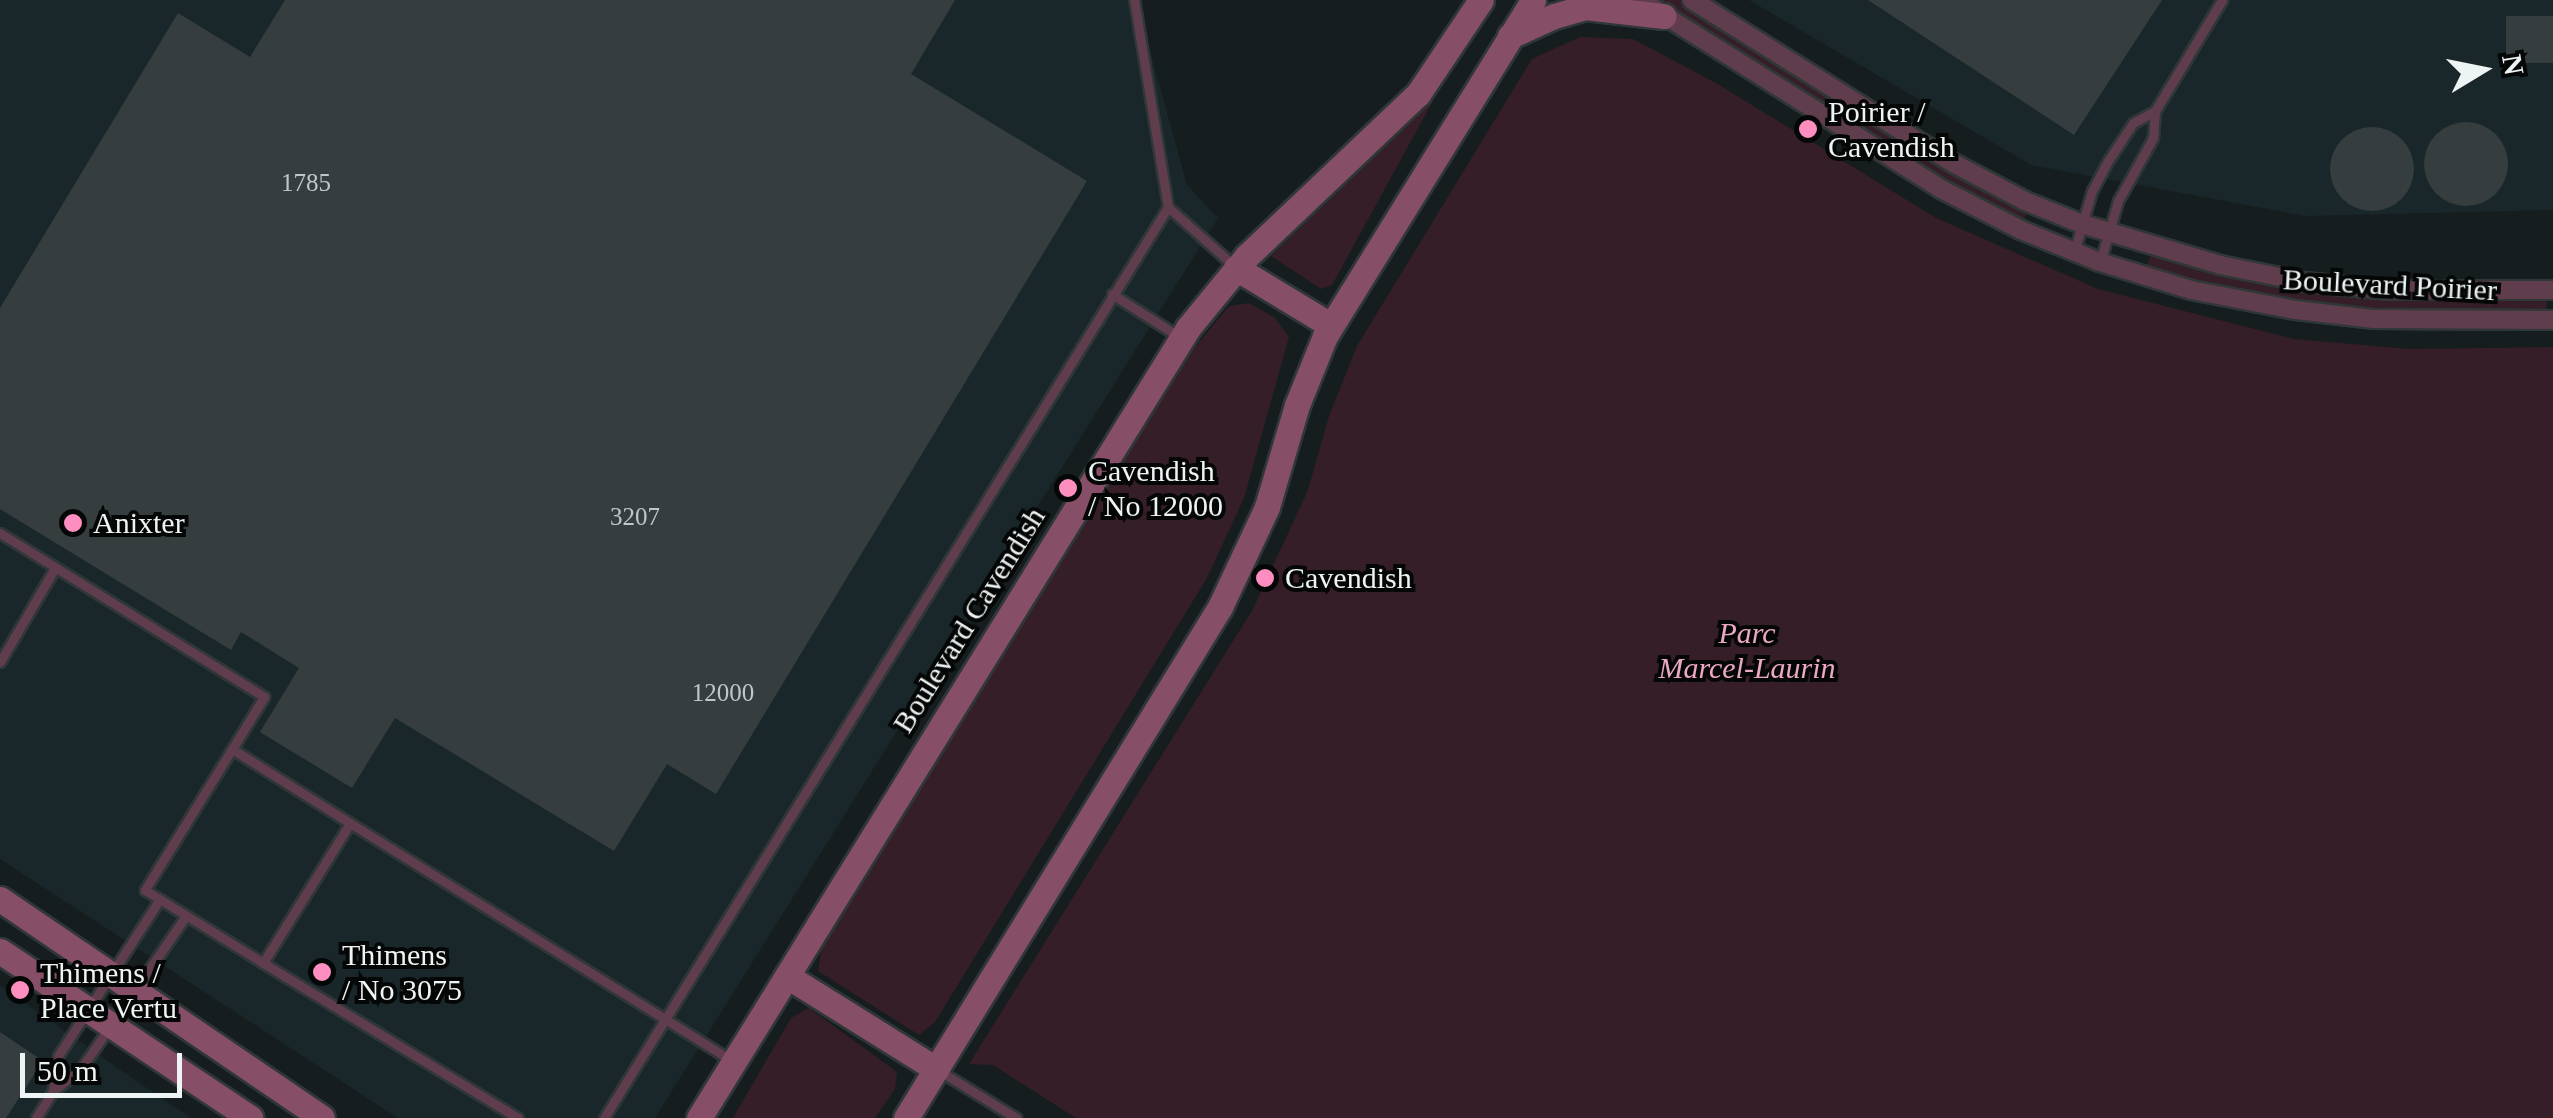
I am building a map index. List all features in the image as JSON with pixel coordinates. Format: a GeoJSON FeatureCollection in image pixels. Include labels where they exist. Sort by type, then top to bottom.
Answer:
{"type":"FeatureCollection","features":[{"type":"Feature","properties":{"kind":"main road","name":"Boulevard Cavendish"},"geometry":{"type":"LineString","coordinates":[[699,1118],[1182,338],[1236,268],[1418,94],[1481,0]]}},
{"type":"Feature","properties":{"kind":"main road"},"geometry":{"type":"LineString","coordinates":[[906,1118],[1234,581],[1267,507],[1297,405],[1330,325],[1533,0]]}},
{"type":"Feature","properties":{"kind":"main road"},"geometry":{"type":"LineString","coordinates":[[1510,36],[1585,7],[1663,16]]}},
{"type":"Feature","properties":{"kind":"main road"},"geometry":{"type":"LineString","coordinates":[[1236,268],[1330,325]]}},
{"type":"Feature","properties":{"kind":"main road"},"geometry":{"type":"LineString","coordinates":[[0,899],[322,1118]]}},
{"type":"Feature","properties":{"kind":"main road"},"geometry":{"type":"LineString","coordinates":[[0,951],[250,1118]]}},
{"type":"Feature","properties":{"kind":"main road"},"geometry":{"type":"LineString","coordinates":[[788,976],[936,1069]]}},
{"type":"Feature","properties":{"kind":"street","name":"Boulevard Poirier"},"geometry":{"type":"LineString","coordinates":[[1640,0],[1941,189],[2100,262],[2191,290],[2296,310],[2384,319],[2553,320]]}},
{"type":"Feature","properties":{"kind":"street","name":"Boulevard Poirier"},"geometry":{"type":"LineString","coordinates":[[1692,0],[1966,171],[2082,224],[2220,265],[2332,285],[2404,290],[2553,290]]}},
{"type":"Feature","properties":{"kind":"lane"},"geometry":{"type":"LineString","coordinates":[[1134,0],[1168,208],[1236,268]]}},
{"type":"Feature","properties":{"kind":"lane"},"geometry":{"type":"LineString","coordinates":[[2100,262],[2122,190],[2153,138],[2155,111],[2222,0]]}},
{"type":"Feature","properties":{"kind":"lane"},"geometry":{"type":"LineString","coordinates":[[2074,252],[2097,180],[2132,123],[2155,111]]}},
{"type":"Feature","properties":{"kind":"lane"},"geometry":{"type":"LineString","coordinates":[[604,1118],[1168,208]]}},
{"type":"Feature","properties":{"kind":"lane"},"geometry":{"type":"LineString","coordinates":[[1112,294],[1182,338]]}},
{"type":"Feature","properties":{"kind":"lane"},"geometry":{"type":"LineString","coordinates":[[0,534],[264,697],[145,890],[518,1118]]}},
{"type":"Feature","properties":{"kind":"lane"},"geometry":{"type":"LineString","coordinates":[[0,662],[55,568]]}},
{"type":"Feature","properties":{"kind":"lane"},"geometry":{"type":"LineString","coordinates":[[232,749],[734,1063]]}},
{"type":"Feature","properties":{"kind":"lane"},"geometry":{"type":"LineString","coordinates":[[263,964],[350,822]]}},
{"type":"Feature","properties":{"kind":"lane"},"geometry":{"type":"LineString","coordinates":[[53,1090],[58,1056],[160,899]]}},
{"type":"Feature","properties":{"kind":"lane"},"geometry":{"type":"LineString","coordinates":[[36,1118],[53,1090],[80,1070],[186,916]]}},
{"type":"Feature","properties":{"kind":"lane"},"geometry":{"type":"LineString","coordinates":[[936,1069],[1016,1118]]}},
{"type":"Feature","properties":{"kind":"shaded area"},"geometry":{"type":"Polygon","coordinates":[[[0,0],[1136,0],[1187,185],[1218,218],[655,1118],[398,1118],[0,859],[0,0]]]}},
{"type":"Feature","properties":{"kind":"shaded area"},"geometry":{"type":"Polygon","coordinates":[[[1749,0],[2553,0],[2553,210],[2305,216],[2031,165],[1749,0]]]}},
{"type":"Feature","properties":{"kind":"shaded area"},"geometry":{"type":"Polygon","coordinates":[[[0,985],[116,1067],[191,1118],[0,1118],[0,985]]]}},
{"type":"Feature","properties":{"kind":"green space"},"geometry":{"type":"Polygon","coordinates":[[[1653,0],[1680,0],[1941,164],[2028,210],[2023,222],[1969,196],[1653,0]]]}},
{"type":"Feature","properties":{"kind":"green space","name":"Parc Marcel-Laurin"},"geometry":{"type":"Polygon","coordinates":[[[1580,37],[1633,39],[1716,83],[1936,218],[2098,289],[2294,339],[2409,349],[2553,347],[2553,1118],[1076,1118],[993,1065],[969,1064],[1253,609],[1308,490],[1329,416],[1357,346],[1532,59],[1580,37]]]}},
{"type":"Feature","properties":{"kind":"green space"},"geometry":{"type":"Polygon","coordinates":[[[1433,101],[1332,285],[1321,289],[1271,256],[1433,101]]]}},
{"type":"Feature","properties":{"kind":"green space"},"geometry":{"type":"Polygon","coordinates":[[[2151,253],[2195,266],[2547,297],[2546,312],[2396,312],[2253,296],[2146,269],[2151,253]]]}},
{"type":"Feature","properties":{"kind":"green space"},"geometry":{"type":"Polygon","coordinates":[[[1249,303],[1275,318],[1289,337],[1244,498],[1207,578],[935,1022],[919,1035],[818,971],[822,944],[1183,362],[1229,306],[1249,303]]]}},
{"type":"Feature","properties":{"kind":"green space"},"geometry":{"type":"Polygon","coordinates":[[[809,1008],[897,1072],[895,1089],[875,1118],[733,1118],[791,1018],[809,1008]]]}},
{"type":"Feature","properties":{"kind":"building"},"geometry":{"type":"Polygon","coordinates":[[[285,0],[955,0],[911,74],[1087,181],[716,794],[667,764],[614,851],[395,718],[352,788],[260,732],[299,668],[241,632],[231,650],[0,509],[0,308],[178,13],[250,57],[285,0]]]}},
{"type":"Feature","properties":{"kind":"building"},"geometry":{"type":"Polygon","coordinates":[[[1868,0],[2162,0],[2074,135],[1868,0]]]}},
{"type":"Feature","properties":{"kind":"building"},"geometry":{"type":"Polygon","coordinates":[[[2506,16],[2553,16],[2553,63],[2506,63],[2506,16]]]}},
{"type":"Feature","properties":{"kind":"building"},"geometry":{"type":"Polygon","coordinates":[[[2466,122],[2482,125],[2496,134],[2505,148],[2505,180],[2496,194],[2482,203],[2466,206],[2450,203],[2436,194],[2427,180],[2424,164],[2427,148],[2436,134],[2450,125],[2466,122]]]}},
{"type":"Feature","properties":{"kind":"building"},"geometry":{"type":"Polygon","coordinates":[[[2372,127],[2388,130],[2402,139],[2411,153],[2411,185],[2402,199],[2388,208],[2372,211],[2356,208],[2342,199],[2333,185],[2330,169],[2333,153],[2342,139],[2356,130],[2372,127]]]}},
{"type":"Feature","properties":{"kind":"building"},"geometry":{"type":"Polygon","coordinates":[[[0,1032],[43,1061],[6,1118],[0,1118],[0,1032]]]}},
{"type":"Feature","properties":{"kind":"place","name":"Poirier / Cavendish"},"geometry":{"type":"Point","coordinates":[1808,129]}},
{"type":"Feature","properties":{"kind":"place","name":"Cavendish / No 12000"},"geometry":{"type":"Point","coordinates":[1068,488]}},
{"type":"Feature","properties":{"kind":"place","name":"Anixter"},"geometry":{"type":"Point","coordinates":[73,523]}},
{"type":"Feature","properties":{"kind":"place","name":"Cavendish"},"geometry":{"type":"Point","coordinates":[1265,578]}},
{"type":"Feature","properties":{"kind":"place","name":"Thimens / No 3075"},"geometry":{"type":"Point","coordinates":[322,972]}},
{"type":"Feature","properties":{"kind":"place","name":"Thimens / Place Vertu"},"geometry":{"type":"Point","coordinates":[20,990]}}]}
